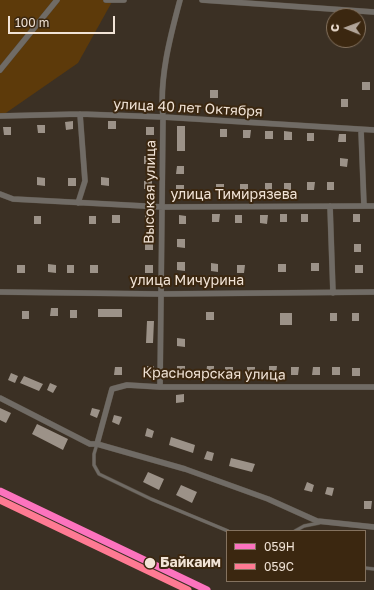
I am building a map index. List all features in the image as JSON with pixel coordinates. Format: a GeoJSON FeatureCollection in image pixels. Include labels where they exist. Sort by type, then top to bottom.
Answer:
{"type":"FeatureCollection","features":[{"type":"Feature","properties":{"kind":"street"},"geometry":{"type":"LineString","coordinates":[[0,70],[56,0]]}},
{"type":"Feature","properties":{"kind":"street"},"geometry":{"type":"LineString","coordinates":[[106,0],[124,0]]}},
{"type":"Feature","properties":{"kind":"street","name":"Высокая улица"},"geometry":{"type":"LineString","coordinates":[[160,387],[160,294],[163,208],[162,98],[171,32],[180,0]]}},
{"type":"Feature","properties":{"kind":"street"},"geometry":{"type":"LineString","coordinates":[[202,0],[374,12]]}},
{"type":"Feature","properties":{"kind":"street"},"geometry":{"type":"LineString","coordinates":[[78,203],[85,181],[80,114]]}},
{"type":"Feature","properties":{"kind":"street","name":"улица 40 лет Октября"},"geometry":{"type":"LineString","coordinates":[[0,116],[80,114],[163,117],[374,130]]}},
{"type":"Feature","properties":{"kind":"street"},"geometry":{"type":"LineString","coordinates":[[362,130],[364,206]]}},
{"type":"Feature","properties":{"kind":"street","name":"улица Тимирязева"},"geometry":{"type":"LineString","coordinates":[[0,194],[13,199],[163,208],[374,206]]}},
{"type":"Feature","properties":{"kind":"street"},"geometry":{"type":"LineString","coordinates":[[330,206],[333,293]]}},
{"type":"Feature","properties":{"kind":"street","name":"улица Мичурина"},"geometry":{"type":"LineString","coordinates":[[0,292],[160,294],[374,292]]}},
{"type":"Feature","properties":{"kind":"street","name":"Красноярская улица"},"geometry":{"type":"LineString","coordinates":[[98,444],[112,389],[127,385],[160,387],[374,387]]}},
{"type":"Feature","properties":{"kind":"street"},"geometry":{"type":"LineString","coordinates":[[0,398],[90,444],[98,444],[185,469],[268,499],[317,521],[360,529],[374,527]]}},
{"type":"Feature","properties":{"kind":"lane"},"geometry":{"type":"LineString","coordinates":[[98,444],[94,465],[99,474],[150,499],[226,530]]}},
{"type":"Feature","properties":{"kind":"lane"},"geometry":{"type":"LineString","coordinates":[[297,530],[304,526],[323,522]]}},
{"type":"Feature","properties":{"kind":"shaded area"},"geometry":{"type":"Polygon","coordinates":[[[0,0],[113,0],[78,63],[0,117],[0,0]]]}},
{"type":"Feature","properties":{"kind":"building"},"geometry":{"type":"Polygon","coordinates":[[[362,82],[370,82],[370,90],[362,90],[362,82]]]}},
{"type":"Feature","properties":{"kind":"building"},"geometry":{"type":"Polygon","coordinates":[[[210,90],[218,90],[218,98],[210,98],[210,90]]]}},
{"type":"Feature","properties":{"kind":"building"},"geometry":{"type":"Polygon","coordinates":[[[341,99],[348,99],[348,107],[341,107],[341,99]]]}},
{"type":"Feature","properties":{"kind":"building"},"geometry":{"type":"Polygon","coordinates":[[[73,121],[73,129],[66,130],[65,122],[73,121]]]}},
{"type":"Feature","properties":{"kind":"building"},"geometry":{"type":"Polygon","coordinates":[[[108,121],[116,121],[116,129],[108,129],[108,121]]]}},
{"type":"Feature","properties":{"kind":"building"},"geometry":{"type":"Polygon","coordinates":[[[37,125],[45,125],[45,133],[38,133],[37,125]]]}},
{"type":"Feature","properties":{"kind":"building"},"geometry":{"type":"Polygon","coordinates":[[[177,126],[185,126],[185,151],[177,151],[177,126]]]}},
{"type":"Feature","properties":{"kind":"building"},"geometry":{"type":"Polygon","coordinates":[[[3,127],[11,127],[11,135],[4,135],[3,127]]]}},
{"type":"Feature","properties":{"kind":"building"},"geometry":{"type":"Polygon","coordinates":[[[146,127],[154,127],[154,135],[146,135],[146,127]]]}},
{"type":"Feature","properties":{"kind":"building"},"geometry":{"type":"Polygon","coordinates":[[[220,129],[227,129],[227,137],[220,137],[220,129]]]}},
{"type":"Feature","properties":{"kind":"building"},"geometry":{"type":"Polygon","coordinates":[[[243,130],[251,130],[250,138],[243,138],[243,130]]]}},
{"type":"Feature","properties":{"kind":"building"},"geometry":{"type":"Polygon","coordinates":[[[265,131],[273,131],[273,139],[265,139],[265,131]]]}},
{"type":"Feature","properties":{"kind":"building"},"geometry":{"type":"Polygon","coordinates":[[[284,131],[292,132],[292,140],[284,140],[284,131]]]}},
{"type":"Feature","properties":{"kind":"building"},"geometry":{"type":"Polygon","coordinates":[[[307,133],[314,133],[314,141],[307,141],[307,133]]]}},
{"type":"Feature","properties":{"kind":"building"},"geometry":{"type":"Polygon","coordinates":[[[339,134],[346,134],[346,142],[338,142],[339,134]]]}},
{"type":"Feature","properties":{"kind":"building"},"geometry":{"type":"Polygon","coordinates":[[[144,156],[151,156],[151,164],[144,164],[144,156]]]}},
{"type":"Feature","properties":{"kind":"building"},"geometry":{"type":"Polygon","coordinates":[[[340,158],[348,159],[347,167],[340,166],[340,158]]]}},
{"type":"Feature","properties":{"kind":"building"},"geometry":{"type":"Polygon","coordinates":[[[177,166],[184,166],[184,174],[176,174],[177,166]]]}},
{"type":"Feature","properties":{"kind":"building"},"geometry":{"type":"Polygon","coordinates":[[[37,177],[45,178],[45,186],[37,185],[37,177]]]}},
{"type":"Feature","properties":{"kind":"building"},"geometry":{"type":"Polygon","coordinates":[[[101,177],[109,178],[109,186],[101,185],[101,177]]]}},
{"type":"Feature","properties":{"kind":"building"},"geometry":{"type":"Polygon","coordinates":[[[68,178],[76,178],[76,186],[68,186],[68,178]]]}},
{"type":"Feature","properties":{"kind":"building"},"geometry":{"type":"Polygon","coordinates":[[[144,181],[152,181],[152,189],[144,189],[144,181]]]}},
{"type":"Feature","properties":{"kind":"building"},"geometry":{"type":"Polygon","coordinates":[[[307,182],[315,182],[314,190],[307,190],[307,182]]]}},
{"type":"Feature","properties":{"kind":"building"},"geometry":{"type":"Polygon","coordinates":[[[327,182],[334,182],[334,190],[327,190],[327,182]]]}},
{"type":"Feature","properties":{"kind":"building"},"geometry":{"type":"Polygon","coordinates":[[[265,183],[272,183],[272,191],[265,191],[265,183]]]}},
{"type":"Feature","properties":{"kind":"building"},"geometry":{"type":"Polygon","coordinates":[[[284,183],[291,183],[291,191],[284,191],[284,183]]]}},
{"type":"Feature","properties":{"kind":"building"},"geometry":{"type":"Polygon","coordinates":[[[216,184],[224,184],[224,192],[216,192],[216,184]]]}},
{"type":"Feature","properties":{"kind":"building"},"geometry":{"type":"Polygon","coordinates":[[[240,184],[248,184],[248,192],[240,192],[240,184]]]}},
{"type":"Feature","properties":{"kind":"building"},"geometry":{"type":"Polygon","coordinates":[[[176,185],[184,185],[184,193],[176,193],[176,185]]]}},
{"type":"Feature","properties":{"kind":"building"},"geometry":{"type":"Polygon","coordinates":[[[212,214],[220,214],[219,222],[212,222],[212,214]]]}},
{"type":"Feature","properties":{"kind":"building"},"geometry":{"type":"Polygon","coordinates":[[[280,214],[287,214],[287,222],[280,222],[280,214]]]}},
{"type":"Feature","properties":{"kind":"building"},"geometry":{"type":"Polygon","coordinates":[[[301,214],[308,214],[308,222],[301,222],[301,214]]]}},
{"type":"Feature","properties":{"kind":"building"},"geometry":{"type":"Polygon","coordinates":[[[353,214],[360,214],[360,222],[353,222],[353,214]]]}},
{"type":"Feature","properties":{"kind":"building"},"geometry":{"type":"Polygon","coordinates":[[[112,215],[120,215],[120,223],[112,223],[112,215]]]}},
{"type":"Feature","properties":{"kind":"building"},"geometry":{"type":"Polygon","coordinates":[[[145,215],[153,215],[153,223],[145,223],[145,215]]]}},
{"type":"Feature","properties":{"kind":"building"},"geometry":{"type":"Polygon","coordinates":[[[179,215],[186,216],[186,224],[179,224],[179,215]]]}},
{"type":"Feature","properties":{"kind":"building"},"geometry":{"type":"Polygon","coordinates":[[[235,215],[242,215],[242,223],[235,223],[235,215]]]}},
{"type":"Feature","properties":{"kind":"building"},"geometry":{"type":"Polygon","coordinates":[[[260,215],[268,215],[267,224],[260,223],[260,215]]]}},
{"type":"Feature","properties":{"kind":"building"},"geometry":{"type":"Polygon","coordinates":[[[34,216],[41,216],[41,224],[34,224],[34,216]]]}},
{"type":"Feature","properties":{"kind":"building"},"geometry":{"type":"Polygon","coordinates":[[[89,216],[96,216],[96,224],[89,224],[89,216]]]}},
{"type":"Feature","properties":{"kind":"building"},"geometry":{"type":"Polygon","coordinates":[[[177,239],[185,239],[185,248],[177,247],[177,239]]]}},
{"type":"Feature","properties":{"kind":"building"},"geometry":{"type":"Polygon","coordinates":[[[145,242],[153,242],[153,250],[145,250],[145,242]]]}},
{"type":"Feature","properties":{"kind":"building"},"geometry":{"type":"Polygon","coordinates":[[[354,244],[361,244],[361,252],[354,252],[354,244]]]}},
{"type":"Feature","properties":{"kind":"building"},"geometry":{"type":"Polygon","coordinates":[[[177,262],[185,262],[185,271],[177,270],[177,262]]]}},
{"type":"Feature","properties":{"kind":"building"},"geometry":{"type":"Polygon","coordinates":[[[211,263],[218,264],[218,272],[211,271],[211,263]]]}},
{"type":"Feature","properties":{"kind":"building"},"geometry":{"type":"Polygon","coordinates":[[[311,263],[319,263],[319,271],[311,271],[311,263]]]}},
{"type":"Feature","properties":{"kind":"building"},"geometry":{"type":"Polygon","coordinates":[[[48,264],[56,265],[56,273],[48,272],[48,264]]]}},
{"type":"Feature","properties":{"kind":"building"},"geometry":{"type":"Polygon","coordinates":[[[278,264],[286,264],[286,272],[278,272],[278,264]]]}},
{"type":"Feature","properties":{"kind":"building"},"geometry":{"type":"Polygon","coordinates":[[[17,265],[25,265],[25,273],[17,273],[17,265]]]}},
{"type":"Feature","properties":{"kind":"building"},"geometry":{"type":"Polygon","coordinates":[[[67,265],[74,265],[74,273],[67,273],[67,265]]]}},
{"type":"Feature","properties":{"kind":"building"},"geometry":{"type":"Polygon","coordinates":[[[90,265],[98,265],[98,273],[90,273],[90,265]]]}},
{"type":"Feature","properties":{"kind":"building"},"geometry":{"type":"Polygon","coordinates":[[[145,265],[153,265],[153,273],[145,273],[145,265]]]}},
{"type":"Feature","properties":{"kind":"building"},"geometry":{"type":"Polygon","coordinates":[[[237,265],[245,265],[244,273],[237,273],[237,265]]]}},
{"type":"Feature","properties":{"kind":"building"},"geometry":{"type":"Polygon","coordinates":[[[355,265],[363,265],[363,273],[355,273],[355,265]]]}},
{"type":"Feature","properties":{"kind":"building"},"geometry":{"type":"Polygon","coordinates":[[[51,308],[58,308],[58,316],[50,316],[51,308]]]}},
{"type":"Feature","properties":{"kind":"building"},"geometry":{"type":"Polygon","coordinates":[[[98,309],[122,309],[122,317],[98,317],[98,309]]]}},
{"type":"Feature","properties":{"kind":"building"},"geometry":{"type":"Polygon","coordinates":[[[70,310],[77,310],[77,318],[70,318],[70,310]]]}},
{"type":"Feature","properties":{"kind":"building"},"geometry":{"type":"Polygon","coordinates":[[[22,311],[29,311],[29,319],[22,319],[22,311]]]}},
{"type":"Feature","properties":{"kind":"building"},"geometry":{"type":"Polygon","coordinates":[[[206,312],[214,312],[214,320],[206,320],[206,312]]]}},
{"type":"Feature","properties":{"kind":"building"},"geometry":{"type":"Polygon","coordinates":[[[280,313],[292,313],[292,325],[280,325],[280,313]]]}},
{"type":"Feature","properties":{"kind":"building"},"geometry":{"type":"Polygon","coordinates":[[[330,313],[337,313],[337,321],[330,321],[330,313]]]}},
{"type":"Feature","properties":{"kind":"building"},"geometry":{"type":"Polygon","coordinates":[[[352,313],[359,313],[359,321],[352,321],[352,313]]]}},
{"type":"Feature","properties":{"kind":"building"},"geometry":{"type":"Polygon","coordinates":[[[147,321],[154,321],[153,343],[146,343],[147,321]]]}},
{"type":"Feature","properties":{"kind":"building"},"geometry":{"type":"Polygon","coordinates":[[[177,338],[185,339],[185,347],[177,346],[177,338]]]}},
{"type":"Feature","properties":{"kind":"building"},"geometry":{"type":"Polygon","coordinates":[[[147,366],[154,366],[154,374],[146,374],[147,366]]]}},
{"type":"Feature","properties":{"kind":"building"},"geometry":{"type":"Polygon","coordinates":[[[177,366],[185,366],[185,374],[177,374],[177,366]]]}},
{"type":"Feature","properties":{"kind":"building"},"geometry":{"type":"Polygon","coordinates":[[[207,366],[214,366],[214,375],[206,374],[207,366]]]}},
{"type":"Feature","properties":{"kind":"building"},"geometry":{"type":"Polygon","coordinates":[[[269,366],[277,366],[276,374],[269,374],[269,366]]]}},
{"type":"Feature","properties":{"kind":"building"},"geometry":{"type":"Polygon","coordinates":[[[115,367],[122,367],[122,375],[114,375],[115,367]]]}},
{"type":"Feature","properties":{"kind":"building"},"geometry":{"type":"Polygon","coordinates":[[[225,367],[233,367],[233,375],[225,375],[225,367]]]}},
{"type":"Feature","properties":{"kind":"building"},"geometry":{"type":"Polygon","coordinates":[[[247,367],[255,367],[255,375],[247,375],[247,367]]]}},
{"type":"Feature","properties":{"kind":"building"},"geometry":{"type":"Polygon","coordinates":[[[291,367],[299,367],[298,375],[291,375],[291,367]]]}},
{"type":"Feature","properties":{"kind":"building"},"geometry":{"type":"Polygon","coordinates":[[[313,367],[320,367],[320,375],[312,375],[313,367]]]}},
{"type":"Feature","properties":{"kind":"building"},"geometry":{"type":"Polygon","coordinates":[[[332,367],[340,367],[340,375],[332,375],[332,367]]]}},
{"type":"Feature","properties":{"kind":"building"},"geometry":{"type":"Polygon","coordinates":[[[352,368],[360,368],[360,376],[352,376],[352,368]]]}},
{"type":"Feature","properties":{"kind":"building"},"geometry":{"type":"Polygon","coordinates":[[[11,373],[18,376],[15,383],[8,380],[11,373]]]}},
{"type":"Feature","properties":{"kind":"building"},"geometry":{"type":"Polygon","coordinates":[[[24,376],[43,384],[39,391],[20,383],[24,376]]]}},
{"type":"Feature","properties":{"kind":"building"},"geometry":{"type":"Polygon","coordinates":[[[50,383],[57,386],[53,393],[47,390],[50,383]]]}},
{"type":"Feature","properties":{"kind":"building"},"geometry":{"type":"Polygon","coordinates":[[[184,394],[184,402],[176,403],[176,395],[184,394]]]}},
{"type":"Feature","properties":{"kind":"building"},"geometry":{"type":"Polygon","coordinates":[[[0,408],[11,413],[6,423],[0,420],[0,408]]]}},
{"type":"Feature","properties":{"kind":"building"},"geometry":{"type":"Polygon","coordinates":[[[92,408],[100,410],[97,418],[90,415],[92,408]]]}},
{"type":"Feature","properties":{"kind":"building"},"geometry":{"type":"Polygon","coordinates":[[[114,415],[122,417],[119,425],[112,422],[114,415]]]}},
{"type":"Feature","properties":{"kind":"building"},"geometry":{"type":"Polygon","coordinates":[[[37,424],[68,439],[63,450],[32,434],[37,424]]]}},
{"type":"Feature","properties":{"kind":"building"},"geometry":{"type":"Polygon","coordinates":[[[147,428],[154,431],[152,438],[145,436],[147,428]]]}},
{"type":"Feature","properties":{"kind":"building"},"geometry":{"type":"Polygon","coordinates":[[[171,437],[195,445],[193,453],[169,445],[171,437]]]}},
{"type":"Feature","properties":{"kind":"building"},"geometry":{"type":"Polygon","coordinates":[[[207,451],[214,453],[212,461],[204,459],[207,451]]]}},
{"type":"Feature","properties":{"kind":"building"},"geometry":{"type":"Polygon","coordinates":[[[231,458],[255,464],[252,472],[229,466],[231,458]]]}},
{"type":"Feature","properties":{"kind":"building"},"geometry":{"type":"Polygon","coordinates":[[[148,472],[164,479],[159,490],[143,482],[148,472]]]}},
{"type":"Feature","properties":{"kind":"building"},"geometry":{"type":"Polygon","coordinates":[[[307,482],[314,485],[312,492],[304,490],[307,482]]]}},
{"type":"Feature","properties":{"kind":"building"},"geometry":{"type":"Polygon","coordinates":[[[181,485],[197,492],[192,503],[176,495],[181,485]]]}},
{"type":"Feature","properties":{"kind":"building"},"geometry":{"type":"Polygon","coordinates":[[[327,487],[334,488],[332,496],[325,494],[327,487]]]}},
{"type":"Feature","properties":{"kind":"building"},"geometry":{"type":"Polygon","coordinates":[[[364,501],[372,501],[371,509],[364,509],[364,501]]]}},
{"type":"Feature","properties":{"kind":"transit line","name":"059Н"},"geometry":{"type":"LineString","coordinates":[[0,491],[207,590]]}},
{"type":"Feature","properties":{"kind":"transit line","name":"059С"},"geometry":{"type":"LineString","coordinates":[[0,500],[188,590]]}},
{"type":"Feature","properties":{"kind":"place","name":"Байкаим"},"geometry":{"type":"Point","coordinates":[150,563]}}]}
